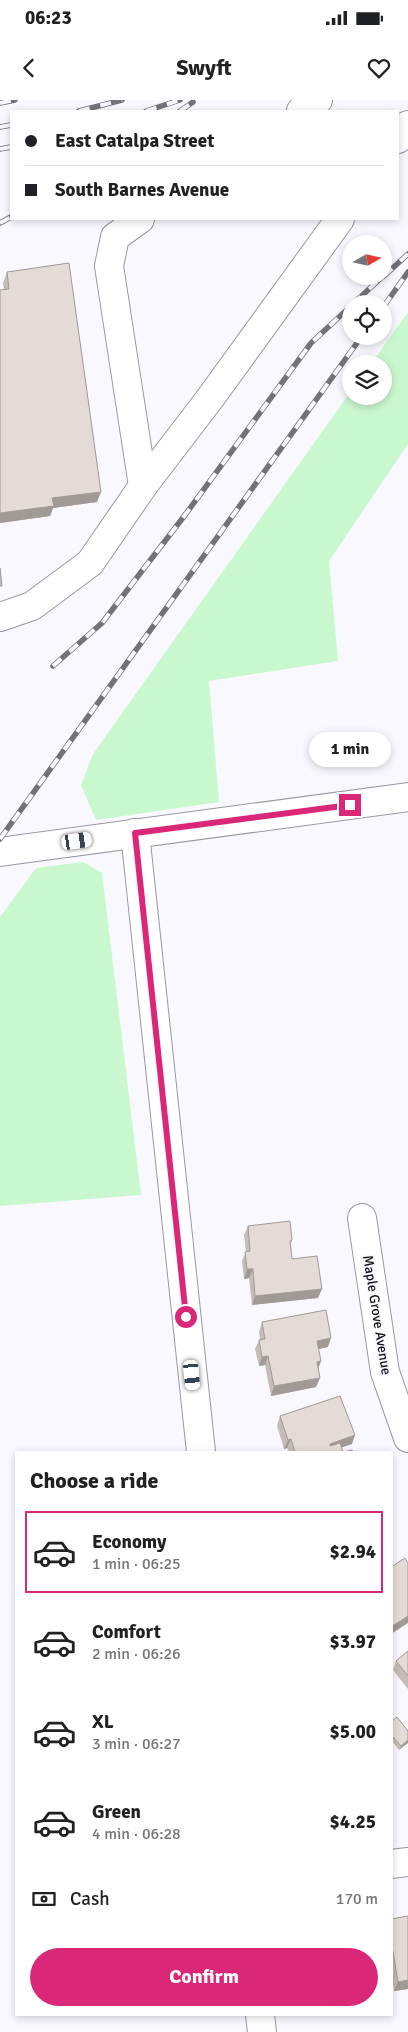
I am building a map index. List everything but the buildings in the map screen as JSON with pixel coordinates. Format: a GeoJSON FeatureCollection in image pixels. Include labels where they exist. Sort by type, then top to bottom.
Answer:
{"type":"FeatureCollection","features":[{"type":"Feature","properties":{"kind":"street"},"geometry":{"type":"LineString","coordinates":[[303,110],[318,100]]}},
{"type":"Feature","properties":{"kind":"street"},"geometry":{"type":"LineString","coordinates":[[399,138],[408,125]]}},
{"type":"Feature","properties":{"kind":"street"},"geometry":{"type":"LineString","coordinates":[[139,220],[116,237],[109,266],[143,486]]}},
{"type":"Feature","properties":{"kind":"street"},"geometry":{"type":"LineString","coordinates":[[0,617],[32,606],[90,562],[143,486],[211,397],[339,220]]}},
{"type":"Feature","properties":{"kind":"street"},"geometry":{"type":"LineString","coordinates":[[0,852],[408,797]]}},
{"type":"Feature","properties":{"kind":"street"},"geometry":{"type":"LineString","coordinates":[[135,833],[201,1451]]}},
{"type":"Feature","properties":{"kind":"street","name":"Maple Grove Avenue"},"geometry":{"type":"LineString","coordinates":[[362,1218],[384,1372],[408,1438]]}},
{"type":"Feature","properties":{"kind":"street"},"geometry":{"type":"LineString","coordinates":[[393,1864],[408,1862]]}},
{"type":"Feature","properties":{"kind":"street"},"geometry":{"type":"LineString","coordinates":[[260,2016],[262,2032]]}},
{"type":"Feature","properties":{"kind":"green space"},"geometry":{"type":"Polygon","coordinates":[[[408,312],[408,444],[329,561],[338,661],[209,681],[219,802],[96,820],[81,785],[93,754],[342,404],[392,405],[392,355],[377,355],[385,345],[392,345],[392,334],[408,312]]]}},
{"type":"Feature","properties":{"kind":"green space"},"geometry":{"type":"Polygon","coordinates":[[[83,862],[102,873],[141,1195],[0,1206],[0,917],[36,868],[83,862]]]}},
{"type":"Feature","properties":{"kind":"railway"},"geometry":{"type":"LineString","coordinates":[[0,103],[15,100]]}},
{"type":"Feature","properties":{"kind":"railway"},"geometry":{"type":"LineString","coordinates":[[83,110],[122,100]]}},
{"type":"Feature","properties":{"kind":"railway"},"geometry":{"type":"LineString","coordinates":[[149,110],[180,100]]}},
{"type":"Feature","properties":{"kind":"railway"},"geometry":{"type":"LineString","coordinates":[[181,110],[193,102]]}},
{"type":"Feature","properties":{"kind":"railway"},"geometry":{"type":"LineString","coordinates":[[0,127],[10,125]]}},
{"type":"Feature","properties":{"kind":"railway"},"geometry":{"type":"LineString","coordinates":[[0,149],[10,147]]}},
{"type":"Feature","properties":{"kind":"railway"},"geometry":{"type":"LineString","coordinates":[[0,223],[10,218]]}},
{"type":"Feature","properties":{"kind":"railway"},"geometry":{"type":"LineString","coordinates":[[392,269],[408,254]]}},
{"type":"Feature","properties":{"kind":"railway"},"geometry":{"type":"LineString","coordinates":[[392,295],[408,272]]}},
{"type":"Feature","properties":{"kind":"railway"},"geometry":{"type":"LineString","coordinates":[[363,295],[373,285]]}},
{"type":"Feature","properties":{"kind":"railway"},"geometry":{"type":"LineString","coordinates":[[53,666],[102,623],[185,515],[311,343],[342,314]]}},
{"type":"Feature","properties":{"kind":"railway"},"geometry":{"type":"LineString","coordinates":[[0,839],[356,345]]}},
{"type":"Feature","properties":{"kind":"route"},"geometry":{"type":"LineString","coordinates":[[186,1317],[135,833],[350,805]]}}]}
